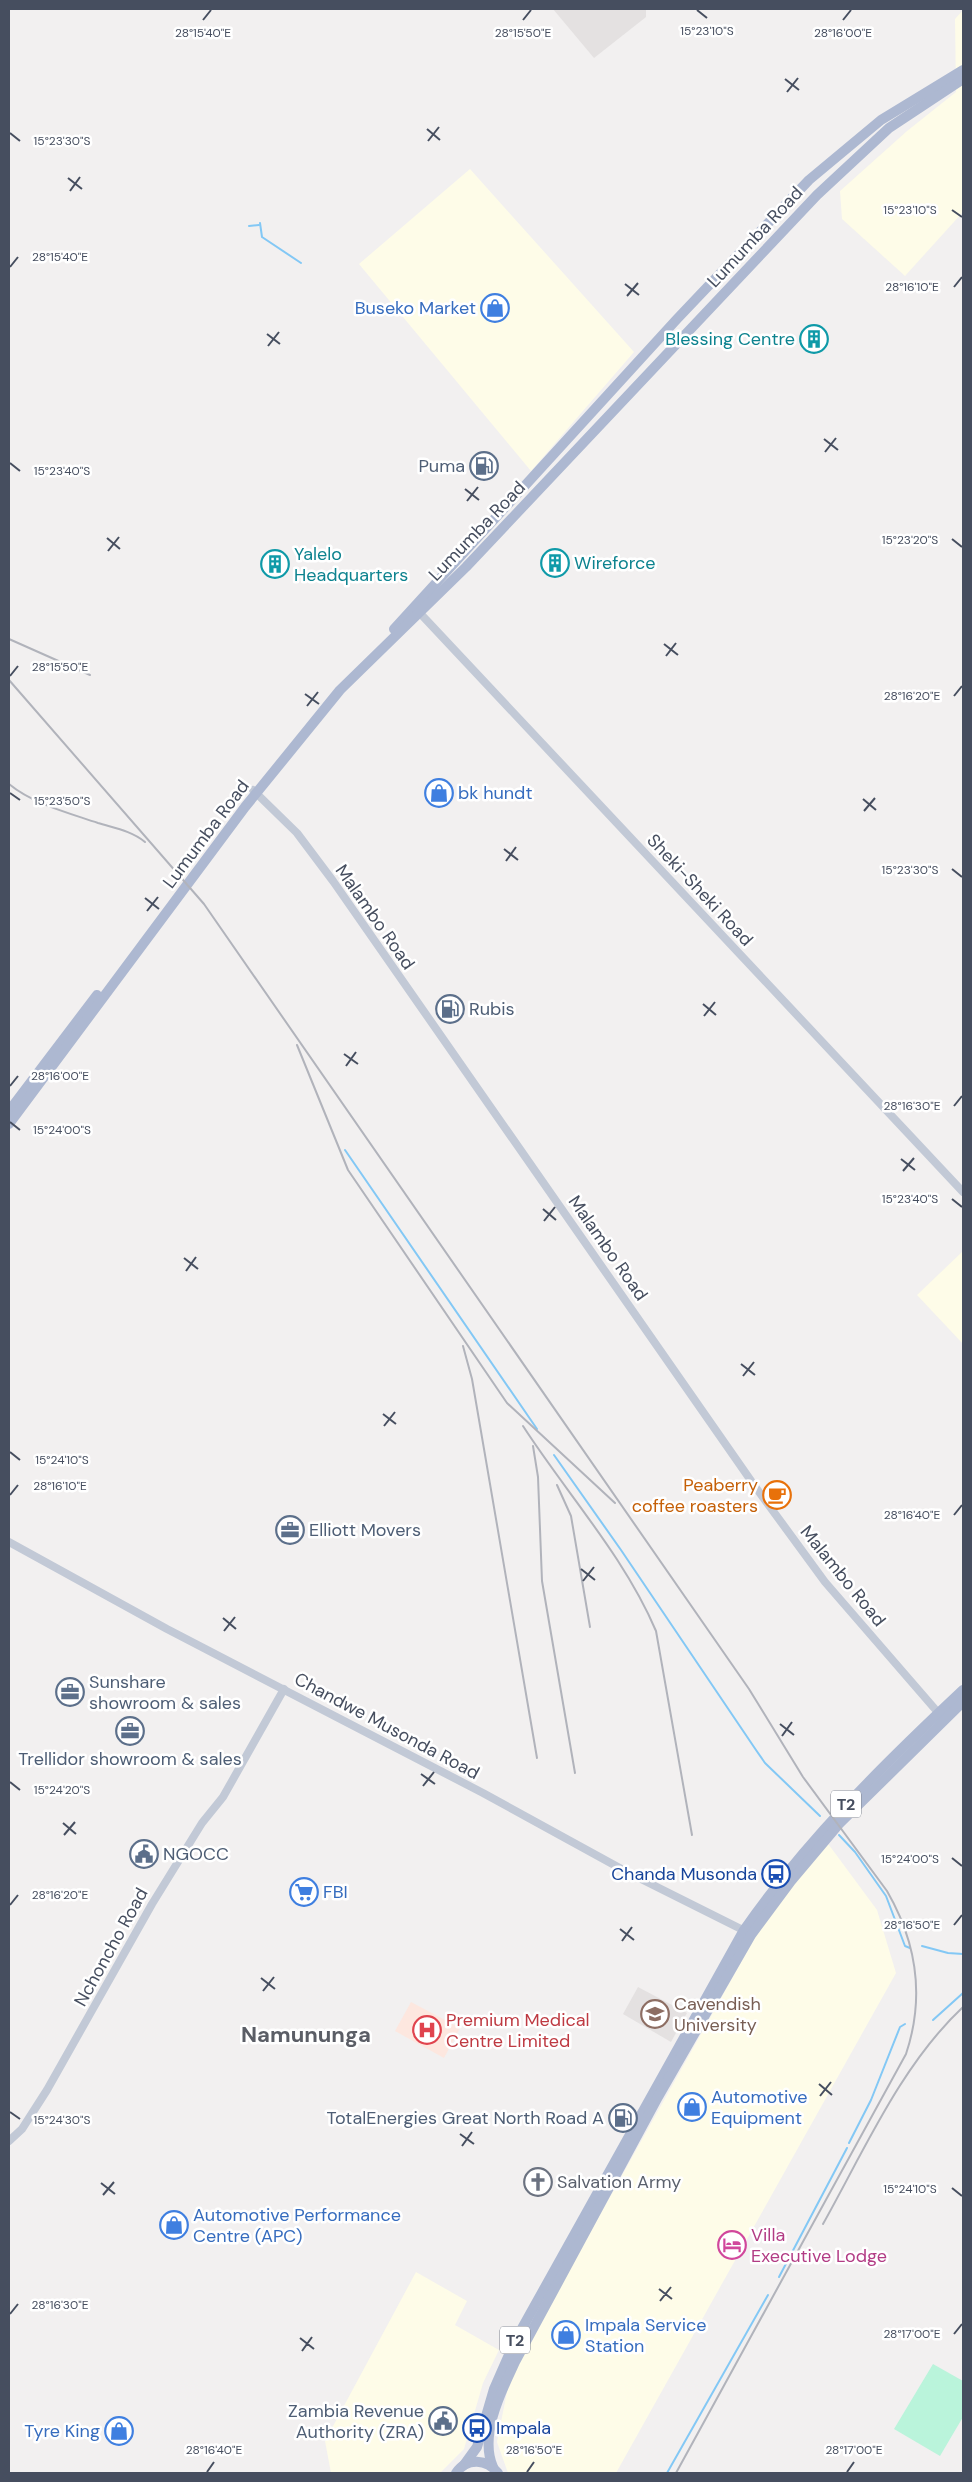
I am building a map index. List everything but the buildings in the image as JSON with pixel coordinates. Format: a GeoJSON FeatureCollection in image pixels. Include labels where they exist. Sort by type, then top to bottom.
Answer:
{"type":"FeatureCollection","features":[{"type":"Feature","properties":{"kind":"main road","name":"Lumumba Road"},"geometry":{"type":"LineString","coordinates":[[418,611],[602,400],[809,180],[881,120],[963,70]]}},
{"type":"Feature","properties":{"kind":"main road","name":"Lumumba Road"},"geometry":{"type":"LineString","coordinates":[[9,1111],[255,791],[340,690],[817,195],[888,128],[963,79]]}},
{"type":"Feature","properties":{"kind":"main road","name":"Lumumba Road"},"geometry":{"type":"LineString","coordinates":[[9,1124],[255,791]]}},
{"type":"Feature","properties":{"kind":"main road","name":"T2"},"geometry":{"type":"LineString","coordinates":[[464,2465],[477,2447],[494,2388],[515,2341],[748,1933],[824,1841],[942,1716],[963,1690]]}},
{"type":"Feature","properties":{"kind":"main road","name":"T2"},"geometry":{"type":"LineString","coordinates":[[942,1716],[963,1702]]}},
{"type":"Feature","properties":{"kind":"main road","name":"T2"},"geometry":{"type":"LineString","coordinates":[[495,2470],[488,2451],[489,2437],[502,2392],[515,2362],[748,1933]]}},
{"type":"Feature","properties":{"kind":"main road"},"geometry":{"type":"LineString","coordinates":[[456,2473],[464,2465],[478,2461],[495,2470]]}},
{"type":"Feature","properties":{"kind":"street","name":"Sheki-Sheki Road"},"geometry":{"type":"LineString","coordinates":[[418,611],[963,1192]]}},
{"type":"Feature","properties":{"kind":"street","name":"Malambo Road"},"geometry":{"type":"LineString","coordinates":[[255,791],[297,833],[333,881],[754,1485],[825,1582],[942,1716]]}},
{"type":"Feature","properties":{"kind":"street","name":"Chandwe Musonda Road"},"geometry":{"type":"LineString","coordinates":[[9,1542],[167,1629],[483,1793],[627,1872],[748,1933]]}},
{"type":"Feature","properties":{"kind":"street","name":"Nchoncho Road"},"geometry":{"type":"LineString","coordinates":[[9,2141],[22,2129],[47,2090],[152,1904],[202,1823],[231,1784],[284,1689]]}},
{"type":"Feature","properties":{"kind":"shaded area"},"geometry":{"type":"Polygon","coordinates":[[[553,9],[646,9],[646,17],[594,58],[553,9]]]}},
{"type":"Feature","properties":{"kind":"shaded area"},"geometry":{"type":"Polygon","coordinates":[[[963,10],[963,212],[905,276],[842,219],[840,191],[907,131],[956,92],[955,19],[963,10]]]}},
{"type":"Feature","properties":{"kind":"shaded area","name":"Buseko Market"},"geometry":{"type":"Polygon","coordinates":[[[470,169],[634,352],[531,471],[359,264],[470,169]]]}},
{"type":"Feature","properties":{"kind":"shaded area"},"geometry":{"type":"Polygon","coordinates":[[[963,1251],[963,1344],[917,1295],[963,1251]]]}},
{"type":"Feature","properties":{"kind":"shaded area"},"geometry":{"type":"Polygon","coordinates":[[[826,1841],[877,1910],[896,1973],[616,2473],[508,2473],[497,2442],[508,2387],[535,2331],[758,1932],[826,1841]]]}},
{"type":"Feature","properties":{"kind":"shaded area","name":"Cavendish University"},"geometry":{"type":"Polygon","coordinates":[[[638,1987],[687,2013],[671,2042],[623,2014],[638,1987]]]}},
{"type":"Feature","properties":{"kind":"shaded area","name":"Premium Medical Centre Limited"},"geometry":{"type":"Polygon","coordinates":[[[411,2002],[460,2028],[444,2058],[395,2031],[411,2002]]]}},
{"type":"Feature","properties":{"kind":"shaded area"},"geometry":{"type":"Polygon","coordinates":[[[416,2272],[467,2301],[455,2325],[499,2350],[483,2383],[464,2449],[440,2473],[331,2473],[325,2441],[416,2272]]]}},
{"type":"Feature","properties":{"kind":"green space"},"geometry":{"type":"Polygon","coordinates":[[[933,2364],[963,2381],[963,2417],[940,2456],[894,2429],[933,2364]]]}},
{"type":"Feature","properties":{"kind":"waterway"},"geometry":{"type":"LineString","coordinates":[[260,223],[262,237],[301,263]]}},
{"type":"Feature","properties":{"kind":"waterway"},"geometry":{"type":"LineString","coordinates":[[249,226],[259,225]]}},
{"type":"Feature","properties":{"kind":"waterway"},"geometry":{"type":"LineString","coordinates":[[345,1150],[537,1429]]}},
{"type":"Feature","properties":{"kind":"waterway"},"geometry":{"type":"LineString","coordinates":[[554,1455],[621,1550],[765,1763],[820,1816]]}},
{"type":"Feature","properties":{"kind":"waterway"},"geometry":{"type":"LineString","coordinates":[[839,1835],[855,1852],[886,1896],[905,1946],[910,1948]]}},
{"type":"Feature","properties":{"kind":"waterway"},"geometry":{"type":"LineString","coordinates":[[922,1946],[948,1953],[963,1954]]}},
{"type":"Feature","properties":{"kind":"waterway"},"geometry":{"type":"LineString","coordinates":[[933,2020],[963,1993]]}},
{"type":"Feature","properties":{"kind":"waterway"},"geometry":{"type":"LineString","coordinates":[[849,2143],[871,2100],[900,2027],[905,2024]]}},
{"type":"Feature","properties":{"kind":"waterway"},"geometry":{"type":"LineString","coordinates":[[779,2277],[847,2148]]}},
{"type":"Feature","properties":{"kind":"waterway"},"geometry":{"type":"LineString","coordinates":[[667,2473],[768,2295]]}},
{"type":"Feature","properties":{"kind":"railway"},"geometry":{"type":"LineString","coordinates":[[9,639],[90,675]]}},
{"type":"Feature","properties":{"kind":"railway"},"geometry":{"type":"LineString","coordinates":[[9,680],[204,904],[749,1689],[803,1777],[887,1891],[905,1930],[915,1971],[916,1991],[912,2033],[906,2054],[676,2473]]}},
{"type":"Feature","properties":{"kind":"railway"},"geometry":{"type":"LineString","coordinates":[[9,784],[29,797],[63,812],[129,832],[145,842]]}},
{"type":"Feature","properties":{"kind":"railway"},"geometry":{"type":"LineString","coordinates":[[297,1045],[348,1170],[507,1403],[615,1503]]}},
{"type":"Feature","properties":{"kind":"railway"},"geometry":{"type":"LineString","coordinates":[[463,1346],[472,1379],[537,1758]]}},
{"type":"Feature","properties":{"kind":"railway"},"geometry":{"type":"LineString","coordinates":[[523,1426],[628,1577],[656,1631],[692,1835]]}},
{"type":"Feature","properties":{"kind":"railway"},"geometry":{"type":"LineString","coordinates":[[533,1446],[538,1477],[542,1581],[575,1773]]}},
{"type":"Feature","properties":{"kind":"railway"},"geometry":{"type":"LineString","coordinates":[[557,1485],[571,1516],[590,1627]]}},
{"type":"Feature","properties":{"kind":"railway"},"geometry":{"type":"LineString","coordinates":[[823,2224],[902,2082],[941,2030],[963,2007]]}},
{"type":"Feature","properties":{"kind":"place","name":"Buseko Market"},"geometry":{"type":"Point","coordinates":[495,308]}},
{"type":"Feature","properties":{"kind":"place","name":"Blessing Centre"},"geometry":{"type":"Point","coordinates":[814,339]}},
{"type":"Feature","properties":{"kind":"place","name":"Puma"},"geometry":{"type":"Point","coordinates":[484,466]}},
{"type":"Feature","properties":{"kind":"place","name":"Wireforce"},"geometry":{"type":"Point","coordinates":[555,563]}},
{"type":"Feature","properties":{"kind":"place","name":"Yalelo Headquarters"},"geometry":{"type":"Point","coordinates":[275,564]}},
{"type":"Feature","properties":{"kind":"place","name":"bk hundt"},"geometry":{"type":"Point","coordinates":[439,793]}},
{"type":"Feature","properties":{"kind":"place","name":"Rubis"},"geometry":{"type":"Point","coordinates":[450,1009]}},
{"type":"Feature","properties":{"kind":"place","name":"Peaberry coffee roasters"},"geometry":{"type":"Point","coordinates":[777,1495]}},
{"type":"Feature","properties":{"kind":"place","name":"Elliott Movers"},"geometry":{"type":"Point","coordinates":[290,1530]}},
{"type":"Feature","properties":{"kind":"place","name":"Sunshare showroom & sales"},"geometry":{"type":"Point","coordinates":[70,1692]}},
{"type":"Feature","properties":{"kind":"place","name":"Trellidor showroom & sales"},"geometry":{"type":"Point","coordinates":[130,1731]}},
{"type":"Feature","properties":{"kind":"place","name":"NGOCC"},"geometry":{"type":"Point","coordinates":[144,1854]}},
{"type":"Feature","properties":{"kind":"place","name":"Chanda Musonda"},"geometry":{"type":"Point","coordinates":[776,1874]}},
{"type":"Feature","properties":{"kind":"place","name":"FBI"},"geometry":{"type":"Point","coordinates":[304,1892]}},
{"type":"Feature","properties":{"kind":"place","name":"Cavendish University"},"geometry":{"type":"Point","coordinates":[655,2014]}},
{"type":"Feature","properties":{"kind":"place","name":"Premium Medical Centre Limited"},"geometry":{"type":"Point","coordinates":[427,2030]}},
{"type":"Feature","properties":{"kind":"place","name":"Automotive Equipment"},"geometry":{"type":"Point","coordinates":[692,2107]}},
{"type":"Feature","properties":{"kind":"place","name":"TotalEnergies Great North Road A"},"geometry":{"type":"Point","coordinates":[623,2118]}},
{"type":"Feature","properties":{"kind":"place","name":"Salvation Army"},"geometry":{"type":"Point","coordinates":[538,2182]}},
{"type":"Feature","properties":{"kind":"place","name":"Automotive Performance Centre (APC)"},"geometry":{"type":"Point","coordinates":[174,2225]}},
{"type":"Feature","properties":{"kind":"place","name":"Villa Executive Lodge"},"geometry":{"type":"Point","coordinates":[732,2245]}},
{"type":"Feature","properties":{"kind":"place","name":"Impala Service Station"},"geometry":{"type":"Point","coordinates":[566,2335]}},
{"type":"Feature","properties":{"kind":"place","name":"Zambia Revenue Authority (ZRA)"},"geometry":{"type":"Point","coordinates":[443,2421]}},
{"type":"Feature","properties":{"kind":"place","name":"Impala"},"geometry":{"type":"Point","coordinates":[477,2428]}},
{"type":"Feature","properties":{"kind":"place","name":"Tyre King"},"geometry":{"type":"Point","coordinates":[119,2431]}},
{"type":"Feature","properties":{"kind":"district","name":"Namununga"},"geometry":{"type":"Point","coordinates":[306,2034]}}]}
